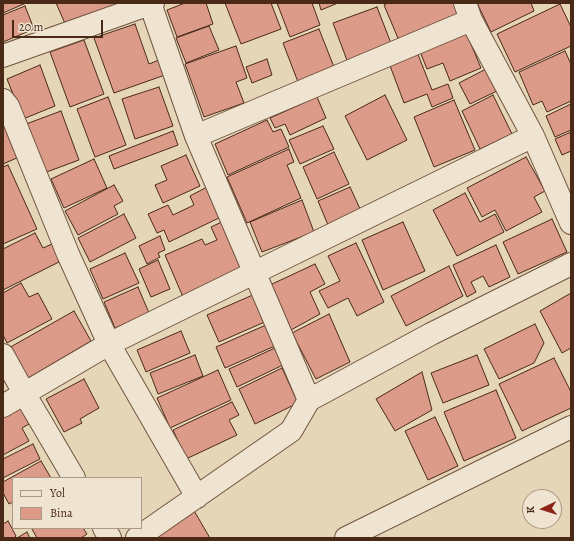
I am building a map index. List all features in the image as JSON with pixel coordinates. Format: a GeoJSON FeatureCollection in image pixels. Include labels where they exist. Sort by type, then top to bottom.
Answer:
{"type":"FeatureCollection","features":[{"type":"Feature","properties":{"kind":"street"},"geometry":{"type":"LineString","coordinates":[[3,56],[151,3],[196,136],[309,400]]}},
{"type":"Feature","properties":{"kind":"street"},"geometry":{"type":"LineString","coordinates":[[196,136],[468,12],[533,136],[571,223]]}},
{"type":"Feature","properties":{"kind":"street"},"geometry":{"type":"LineString","coordinates":[[3,100],[8,106],[68,254],[108,344],[197,497]]}},
{"type":"Feature","properties":{"kind":"street"},"geometry":{"type":"LineString","coordinates":[[3,406],[108,344],[254,274],[533,136]]}},
{"type":"Feature","properties":{"kind":"street"},"geometry":{"type":"LineString","coordinates":[[137,538],[291,431],[309,400],[431,334],[571,264]]}},
{"type":"Feature","properties":{"kind":"street"},"geometry":{"type":"LineString","coordinates":[[3,355],[24,394],[73,477]]}},
{"type":"Feature","properties":{"kind":"street"},"geometry":{"type":"LineString","coordinates":[[346,538],[571,427]]}},
{"type":"Feature","properties":{"kind":"street"},"geometry":{"type":"LineString","coordinates":[[105,529],[110,538]]}},
{"type":"Feature","properties":{"kind":"building"},"geometry":{"type":"Polygon","coordinates":[[[3,3],[26,3],[3,13],[3,3]]]}},
{"type":"Feature","properties":{"kind":"building"},"geometry":{"type":"Polygon","coordinates":[[[56,3],[129,3],[67,28],[56,3]]]}},
{"type":"Feature","properties":{"kind":"building"},"geometry":{"type":"Polygon","coordinates":[[[185,3],[206,3],[213,24],[177,37],[167,10],[185,3]]]}},
{"type":"Feature","properties":{"kind":"building"},"geometry":{"type":"Polygon","coordinates":[[[225,3],[271,3],[281,29],[241,44],[225,3]]]}},
{"type":"Feature","properties":{"kind":"building"},"geometry":{"type":"Polygon","coordinates":[[[277,3],[312,3],[320,25],[290,37],[277,3]]]}},
{"type":"Feature","properties":{"kind":"building"},"geometry":{"type":"Polygon","coordinates":[[[319,3],[338,3],[321,10],[319,3]]]}},
{"type":"Feature","properties":{"kind":"building"},"geometry":{"type":"Polygon","coordinates":[[[388,3],[457,3],[463,16],[400,43],[384,5],[388,3]]]}},
{"type":"Feature","properties":{"kind":"building"},"geometry":{"type":"Polygon","coordinates":[[[477,3],[531,3],[534,11],[491,32],[477,3]]]}},
{"type":"Feature","properties":{"kind":"building"},"geometry":{"type":"Polygon","coordinates":[[[560,4],[571,27],[571,46],[515,72],[497,34],[560,4]]]}},
{"type":"Feature","properties":{"kind":"building"},"geometry":{"type":"Polygon","coordinates":[[[25,6],[34,29],[3,42],[3,15],[25,6]]]}},
{"type":"Feature","properties":{"kind":"building"},"geometry":{"type":"Polygon","coordinates":[[[377,7],[392,46],[348,63],[333,23],[377,7]]]}},
{"type":"Feature","properties":{"kind":"building"},"geometry":{"type":"Polygon","coordinates":[[[135,24],[149,64],[159,60],[165,75],[114,93],[94,38],[135,24]]]}},
{"type":"Feature","properties":{"kind":"building"},"geometry":{"type":"Polygon","coordinates":[[[209,26],[219,50],[186,63],[176,38],[209,26]]]}},
{"type":"Feature","properties":{"kind":"building"},"geometry":{"type":"Polygon","coordinates":[[[319,29],[334,67],[298,82],[283,43],[319,29]]]}},
{"type":"Feature","properties":{"kind":"building"},"geometry":{"type":"Polygon","coordinates":[[[465,30],[481,68],[450,81],[443,63],[427,69],[419,49],[465,30]]]}},
{"type":"Feature","properties":{"kind":"building"},"geometry":{"type":"Polygon","coordinates":[[[84,40],[104,94],[70,107],[50,52],[84,40]]]}},
{"type":"Feature","properties":{"kind":"building"},"geometry":{"type":"Polygon","coordinates":[[[236,46],[247,78],[236,82],[244,103],[204,117],[185,64],[236,46]]]}},
{"type":"Feature","properties":{"kind":"building"},"geometry":{"type":"Polygon","coordinates":[[[565,51],[571,64],[571,101],[547,112],[542,101],[533,105],[519,72],[565,51]]]}},
{"type":"Feature","properties":{"kind":"building"},"geometry":{"type":"Polygon","coordinates":[[[417,52],[432,90],[448,84],[453,98],[432,107],[427,94],[404,103],[389,63],[417,52]]]}},
{"type":"Feature","properties":{"kind":"building"},"geometry":{"type":"Polygon","coordinates":[[[267,59],[272,75],[252,83],[246,67],[267,59]]]}},
{"type":"Feature","properties":{"kind":"building"},"geometry":{"type":"Polygon","coordinates":[[[40,65],[55,106],[23,119],[7,79],[40,65]]]}},
{"type":"Feature","properties":{"kind":"building"},"geometry":{"type":"Polygon","coordinates":[[[488,68],[499,90],[470,104],[459,83],[488,68]]]}},
{"type":"Feature","properties":{"kind":"building"},"geometry":{"type":"Polygon","coordinates":[[[159,87],[173,126],[135,139],[122,99],[159,87]]]}},
{"type":"Feature","properties":{"kind":"building"},"geometry":{"type":"Polygon","coordinates":[[[385,95],[407,140],[367,160],[345,116],[385,95]]]}},
{"type":"Feature","properties":{"kind":"building"},"geometry":{"type":"Polygon","coordinates":[[[493,95],[512,134],[480,149],[462,111],[493,95]]]}},
{"type":"Feature","properties":{"kind":"building"},"geometry":{"type":"Polygon","coordinates":[[[108,97],[126,145],[95,157],[77,109],[108,97]]]}},
{"type":"Feature","properties":{"kind":"building"},"geometry":{"type":"Polygon","coordinates":[[[317,97],[326,118],[290,135],[285,124],[275,128],[270,118],[317,97]]]}},
{"type":"Feature","properties":{"kind":"building"},"geometry":{"type":"Polygon","coordinates":[[[454,100],[475,150],[434,167],[414,117],[454,100]]]}},
{"type":"Feature","properties":{"kind":"building"},"geometry":{"type":"Polygon","coordinates":[[[571,104],[571,130],[555,137],[546,116],[571,104]]]}},
{"type":"Feature","properties":{"kind":"building"},"geometry":{"type":"Polygon","coordinates":[[[61,111],[79,160],[44,173],[26,124],[61,111]]]}},
{"type":"Feature","properties":{"kind":"building"},"geometry":{"type":"Polygon","coordinates":[[[267,120],[273,132],[281,129],[289,147],[228,175],[215,144],[267,120]]]}},
{"type":"Feature","properties":{"kind":"building"},"geometry":{"type":"Polygon","coordinates":[[[6,126],[19,157],[3,164],[3,128],[6,126]]]}},
{"type":"Feature","properties":{"kind":"building"},"geometry":{"type":"Polygon","coordinates":[[[323,126],[334,149],[300,164],[289,140],[323,126]]]}},
{"type":"Feature","properties":{"kind":"building"},"geometry":{"type":"Polygon","coordinates":[[[173,131],[178,145],[114,169],[109,156],[173,131]]]}},
{"type":"Feature","properties":{"kind":"building"},"geometry":{"type":"Polygon","coordinates":[[[571,132],[571,151],[562,155],[555,139],[571,132]]]}},
{"type":"Feature","properties":{"kind":"building"},"geometry":{"type":"Polygon","coordinates":[[[289,149],[294,162],[287,165],[301,198],[247,223],[227,177],[289,149]]]}},
{"type":"Feature","properties":{"kind":"building"},"geometry":{"type":"Polygon","coordinates":[[[334,152],[349,184],[317,199],[303,167],[334,152]]]}},
{"type":"Feature","properties":{"kind":"building"},"geometry":{"type":"Polygon","coordinates":[[[186,155],[200,186],[163,203],[155,185],[167,180],[161,166],[186,155]]]}},
{"type":"Feature","properties":{"kind":"building"},"geometry":{"type":"Polygon","coordinates":[[[526,157],[545,191],[534,197],[542,212],[506,231],[495,210],[482,217],[467,188],[526,157]]]}},
{"type":"Feature","properties":{"kind":"building"},"geometry":{"type":"Polygon","coordinates":[[[94,159],[107,188],[64,208],[51,179],[94,159]]]}},
{"type":"Feature","properties":{"kind":"building"},"geometry":{"type":"Polygon","coordinates":[[[8,165],[37,229],[3,244],[3,167],[8,165]]]}},
{"type":"Feature","properties":{"kind":"building"},"geometry":{"type":"Polygon","coordinates":[[[114,185],[123,201],[114,206],[118,214],[78,235],[65,211],[114,185]]]}},
{"type":"Feature","properties":{"kind":"building"},"geometry":{"type":"Polygon","coordinates":[[[207,187],[221,217],[169,242],[164,230],[157,233],[148,214],[168,205],[173,215],[194,205],[190,196],[207,187]]]}},
{"type":"Feature","properties":{"kind":"building"},"geometry":{"type":"Polygon","coordinates":[[[350,187],[361,211],[328,225],[318,201],[350,187]]]}},
{"type":"Feature","properties":{"kind":"building"},"geometry":{"type":"Polygon","coordinates":[[[465,193],[480,222],[495,214],[504,232],[457,256],[433,210],[465,193]]]}},
{"type":"Feature","properties":{"kind":"building"},"geometry":{"type":"Polygon","coordinates":[[[302,200],[314,232],[262,252],[250,222],[302,200]]]}},
{"type":"Feature","properties":{"kind":"building"},"geometry":{"type":"Polygon","coordinates":[[[124,214],[136,238],[90,262],[78,238],[124,214]]]}},
{"type":"Feature","properties":{"kind":"building"},"geometry":{"type":"Polygon","coordinates":[[[552,219],[567,252],[518,274],[503,242],[552,219]]]}},
{"type":"Feature","properties":{"kind":"building"},"geometry":{"type":"Polygon","coordinates":[[[226,220],[247,269],[183,297],[165,255],[202,239],[205,245],[217,240],[211,227],[226,220]]]}},
{"type":"Feature","properties":{"kind":"building"},"geometry":{"type":"Polygon","coordinates":[[[403,222],[425,271],[383,290],[362,240],[403,222]]]}},
{"type":"Feature","properties":{"kind":"building"},"geometry":{"type":"Polygon","coordinates":[[[35,233],[43,248],[52,244],[61,261],[3,290],[3,249],[35,233]]]}},
{"type":"Feature","properties":{"kind":"building"},"geometry":{"type":"Polygon","coordinates":[[[160,236],[165,250],[158,253],[160,257],[147,264],[139,246],[160,236]]]}},
{"type":"Feature","properties":{"kind":"building"},"geometry":{"type":"Polygon","coordinates":[[[356,243],[384,302],[357,316],[348,298],[328,308],[319,291],[340,281],[328,256],[356,243]]]}},
{"type":"Feature","properties":{"kind":"building"},"geometry":{"type":"Polygon","coordinates":[[[496,245],[510,277],[489,287],[483,276],[471,282],[476,292],[467,297],[453,265],[496,245]]]}},
{"type":"Feature","properties":{"kind":"building"},"geometry":{"type":"Polygon","coordinates":[[[125,253],[139,283],[103,299],[90,269],[125,253]]]}},
{"type":"Feature","properties":{"kind":"building"},"geometry":{"type":"Polygon","coordinates":[[[158,260],[170,289],[151,297],[139,269],[158,260]]]}},
{"type":"Feature","properties":{"kind":"building"},"geometry":{"type":"Polygon","coordinates":[[[315,264],[325,284],[310,292],[320,314],[291,330],[270,285],[315,264]]]}},
{"type":"Feature","properties":{"kind":"building"},"geometry":{"type":"Polygon","coordinates":[[[449,266],[463,296],[406,326],[391,296],[449,266]]]}},
{"type":"Feature","properties":{"kind":"building"},"geometry":{"type":"Polygon","coordinates":[[[21,283],[29,297],[38,293],[52,319],[7,343],[3,335],[3,293],[21,283]]]}},
{"type":"Feature","properties":{"kind":"building"},"geometry":{"type":"Polygon","coordinates":[[[138,287],[149,313],[115,328],[104,302],[138,287]]]}},
{"type":"Feature","properties":{"kind":"building"},"geometry":{"type":"Polygon","coordinates":[[[571,293],[571,348],[562,353],[540,311],[571,293]]]}},
{"type":"Feature","properties":{"kind":"building"},"geometry":{"type":"Polygon","coordinates":[[[255,294],[267,321],[219,342],[207,315],[255,294]]]}},
{"type":"Feature","properties":{"kind":"building"},"geometry":{"type":"Polygon","coordinates":[[[74,311],[91,341],[25,380],[7,349],[74,311]]]}},
{"type":"Feature","properties":{"kind":"building"},"geometry":{"type":"Polygon","coordinates":[[[329,314],[350,362],[316,379],[292,333],[329,314]]]}},
{"type":"Feature","properties":{"kind":"building"},"geometry":{"type":"Polygon","coordinates":[[[535,324],[544,343],[534,363],[499,379],[484,349],[535,324]]]}},
{"type":"Feature","properties":{"kind":"building"},"geometry":{"type":"Polygon","coordinates":[[[266,325],[275,346],[225,368],[216,347],[266,325]]]}},
{"type":"Feature","properties":{"kind":"building"},"geometry":{"type":"Polygon","coordinates":[[[181,331],[190,353],[146,372],[137,350],[181,331]]]}},
{"type":"Feature","properties":{"kind":"building"},"geometry":{"type":"Polygon","coordinates":[[[275,348],[283,365],[237,387],[229,369],[275,348]]]}},
{"type":"Feature","properties":{"kind":"building"},"geometry":{"type":"Polygon","coordinates":[[[195,355],[203,376],[158,394],[150,373],[195,355]]]}},
{"type":"Feature","properties":{"kind":"building"},"geometry":{"type":"Polygon","coordinates":[[[477,355],[489,385],[443,403],[431,373],[477,355]]]}},
{"type":"Feature","properties":{"kind":"building"},"geometry":{"type":"Polygon","coordinates":[[[554,358],[571,392],[571,408],[522,431],[499,384],[554,358]]]}},
{"type":"Feature","properties":{"kind":"building"},"geometry":{"type":"Polygon","coordinates":[[[282,368],[298,403],[255,424],[239,389],[282,368]]]}},
{"type":"Feature","properties":{"kind":"building"},"geometry":{"type":"Polygon","coordinates":[[[218,370],[231,400],[170,428],[157,398],[218,370]]]}},
{"type":"Feature","properties":{"kind":"building"},"geometry":{"type":"Polygon","coordinates":[[[422,372],[432,410],[395,431],[376,399],[422,372]]]}},
{"type":"Feature","properties":{"kind":"building"},"geometry":{"type":"Polygon","coordinates":[[[84,379],[99,408],[80,419],[82,423],[64,432],[46,399],[84,379]]]}},
{"type":"Feature","properties":{"kind":"building"},"geometry":{"type":"Polygon","coordinates":[[[496,390],[516,438],[464,461],[444,412],[496,390]]]}},
{"type":"Feature","properties":{"kind":"building"},"geometry":{"type":"Polygon","coordinates":[[[232,402],[239,415],[229,420],[237,435],[186,459],[173,430],[232,402]]]}},
{"type":"Feature","properties":{"kind":"building"},"geometry":{"type":"Polygon","coordinates":[[[20,407],[29,424],[22,428],[29,441],[3,455],[3,416],[20,407]]]}},
{"type":"Feature","properties":{"kind":"building"},"geometry":{"type":"Polygon","coordinates":[[[435,417],[458,466],[428,480],[405,431],[435,417]]]}},
{"type":"Feature","properties":{"kind":"building"},"geometry":{"type":"Polygon","coordinates":[[[33,444],[40,459],[3,478],[3,459],[33,444]]]}},
{"type":"Feature","properties":{"kind":"building"},"geometry":{"type":"Polygon","coordinates":[[[41,461],[50,477],[12,477],[41,461]]]}},
{"type":"Feature","properties":{"kind":"building"},"geometry":{"type":"Polygon","coordinates":[[[12,477],[12,502],[9,504],[3,493],[3,482],[12,477]]]}},
{"type":"Feature","properties":{"kind":"building"},"geometry":{"type":"Polygon","coordinates":[[[193,509],[210,538],[158,538],[154,532],[193,509]]]}},
{"type":"Feature","properties":{"kind":"building"},"geometry":{"type":"Polygon","coordinates":[[[8,521],[16,536],[14,538],[3,538],[3,524],[8,521]]]}},
{"type":"Feature","properties":{"kind":"building"},"geometry":{"type":"Polygon","coordinates":[[[32,529],[84,529],[87,534],[81,538],[37,538],[32,529]]]}},
{"type":"Feature","properties":{"kind":"building"},"geometry":{"type":"Polygon","coordinates":[[[27,532],[30,538],[17,538],[27,532]]]}}]}
